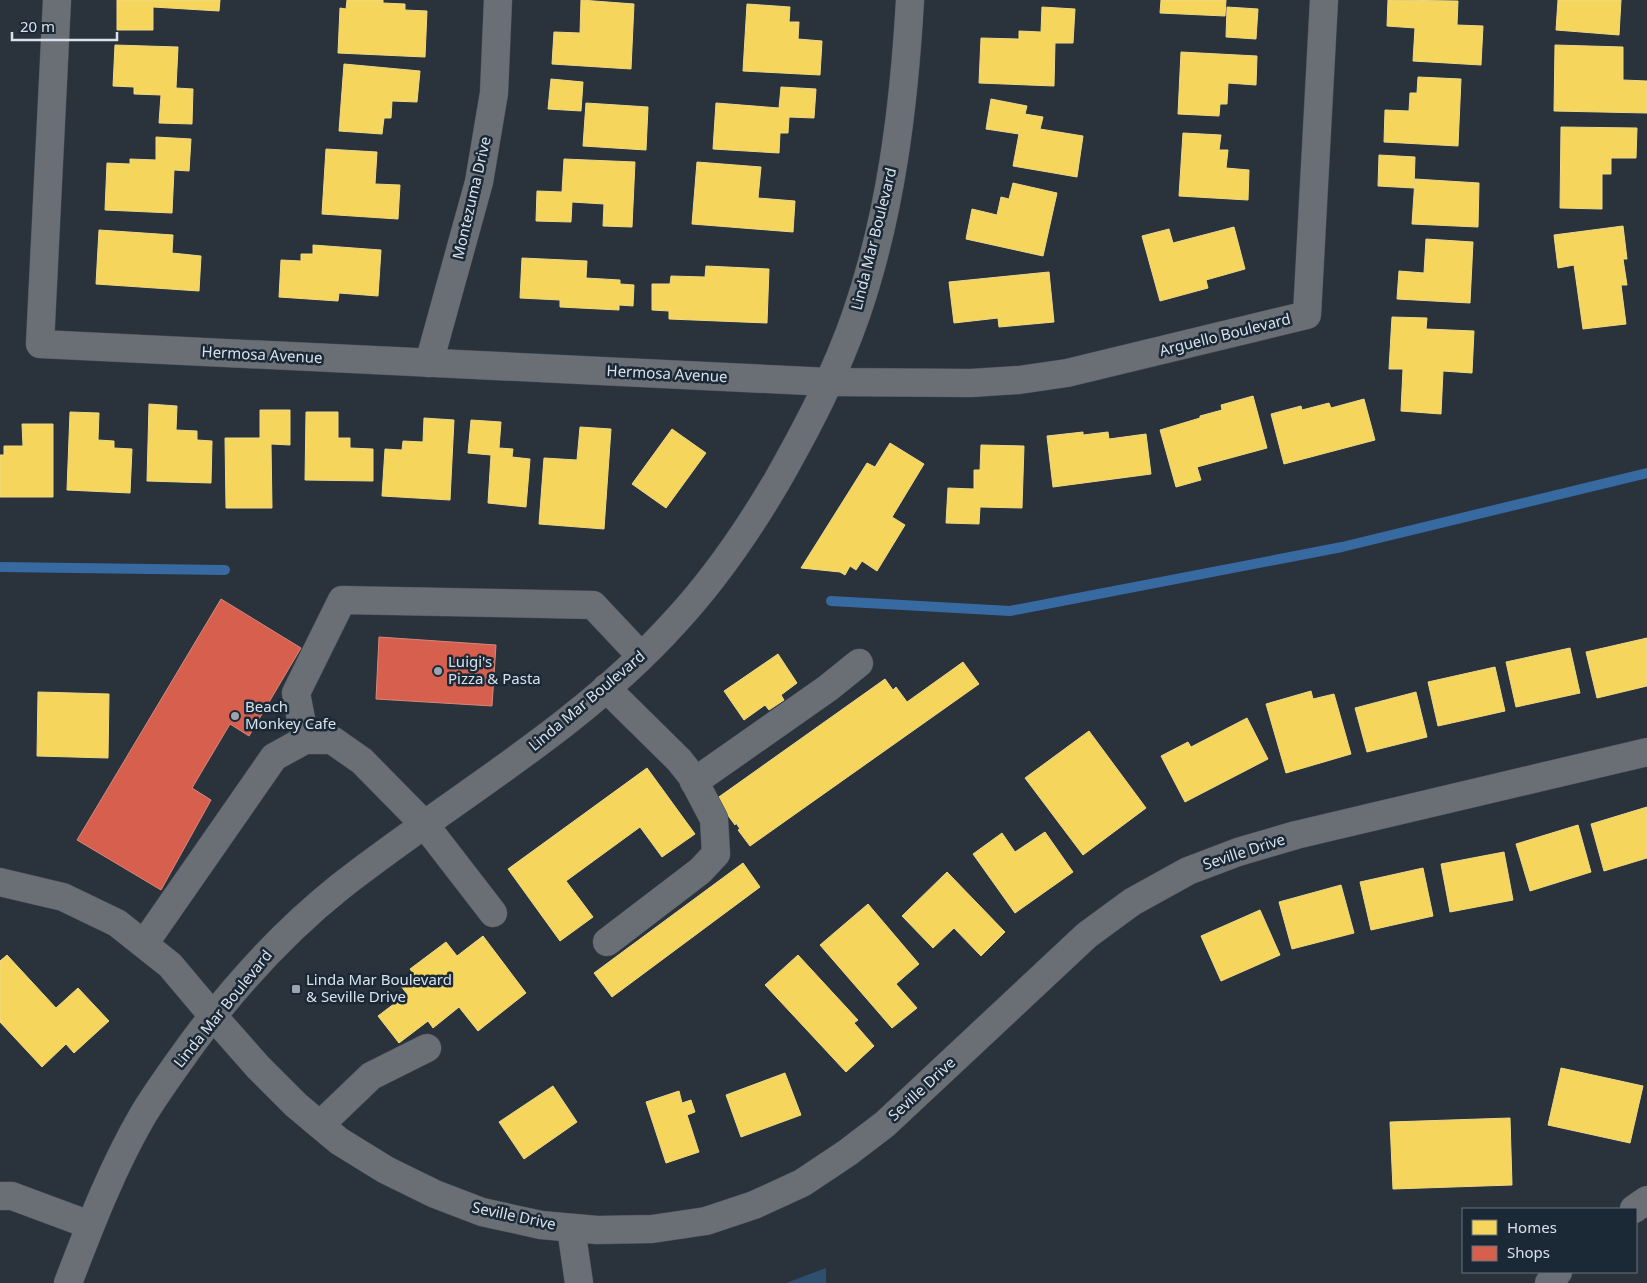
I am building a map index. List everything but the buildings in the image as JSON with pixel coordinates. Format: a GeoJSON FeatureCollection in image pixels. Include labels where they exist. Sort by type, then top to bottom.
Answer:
{"type":"FeatureCollection","features":[{"type":"Feature","properties":{"kind":"street","name":"Hermosa Avenue"},"geometry":{"type":"LineString","coordinates":[[57,0],[40,344],[829,382]]}},
{"type":"Feature","properties":{"kind":"street","name":"Montezuma Drive"},"geometry":{"type":"LineString","coordinates":[[429,363],[479,182],[494,93],[498,0]]}},
{"type":"Feature","properties":{"kind":"street","name":"Linda Mar Boulevard"},"geometry":{"type":"LineString","coordinates":[[68,1283],[90,1225],[116,1168],[144,1114],[176,1065],[249,972],[292,928],[340,887],[522,756],[606,688],[674,624],[716,574],[756,517],[795,450],[829,382],[856,315],[876,247],[891,179],[900,112],[910,0]]}},
{"type":"Feature","properties":{"kind":"street","name":"Arguello Boulevard"},"geometry":{"type":"LineString","coordinates":[[829,382],[971,383],[1019,380],[1067,373],[1307,315],[1324,0]]}},
{"type":"Feature","properties":{"kind":"street"},"geometry":{"type":"LineString","coordinates":[[305,740],[296,692],[342,600],[593,606],[641,656]]}},
{"type":"Feature","properties":{"kind":"street"},"geometry":{"type":"LineString","coordinates":[[694,782],[828,688],[858,664]]}},
{"type":"Feature","properties":{"kind":"street"},"geometry":{"type":"LineString","coordinates":[[606,688],[679,760],[694,782],[714,819],[716,854],[700,871],[607,942]]}},
{"type":"Feature","properties":{"kind":"street"},"geometry":{"type":"LineString","coordinates":[[144,944],[274,757],[305,740],[332,740],[362,761],[425,825],[493,913]]}},
{"type":"Feature","properties":{"kind":"street","name":"Seville Drive"},"geometry":{"type":"LineString","coordinates":[[0,882],[62,897],[117,923],[170,965],[262,1071],[296,1105],[339,1141],[386,1170],[435,1194],[482,1212],[541,1225],[597,1230],[652,1229],[706,1221],[754,1205],[802,1183],[847,1153],[885,1124],[1087,935],[1132,902],[1188,871],[1238,852],[1296,835],[1647,752]]}},
{"type":"Feature","properties":{"kind":"street"},"geometry":{"type":"LineString","coordinates":[[320,1126],[371,1076],[427,1048]]}},
{"type":"Feature","properties":{"kind":"street"},"geometry":{"type":"LineString","coordinates":[[0,1196],[12,1196],[90,1225]]}},
{"type":"Feature","properties":{"kind":"street"},"geometry":{"type":"LineString","coordinates":[[1635,1208],[1647,1200]]}},
{"type":"Feature","properties":{"kind":"street"},"geometry":{"type":"LineString","coordinates":[[571,1228],[579,1283]]}},
{"type":"Feature","properties":{"kind":"street"},"geometry":{"type":"LineString","coordinates":[[1549,1283],[1557,1273]]}},
{"type":"Feature","properties":{"kind":"shaded area"},"geometry":{"type":"Polygon","coordinates":[[[826,1268],[826,1283],[786,1283],[826,1268]]]}},
{"type":"Feature","properties":{"kind":"waterway"},"geometry":{"type":"LineString","coordinates":[[831,601],[1010,611],[1342,547],[1647,473]]}},
{"type":"Feature","properties":{"kind":"waterway"},"geometry":{"type":"LineString","coordinates":[[0,567],[225,570]]}},
{"type":"Feature","properties":{"kind":"place","name":"Luigi's Pizza & Pasta"},"geometry":{"type":"Point","coordinates":[438,671]}},
{"type":"Feature","properties":{"kind":"place","name":"Beach Monkey Cafe"},"geometry":{"type":"Point","coordinates":[235,716]}},
{"type":"Feature","properties":{"kind":"place","name":"Linda Mar Boulevard & Seville Drive"},"geometry":{"type":"Point","coordinates":[296,989]}}]}
